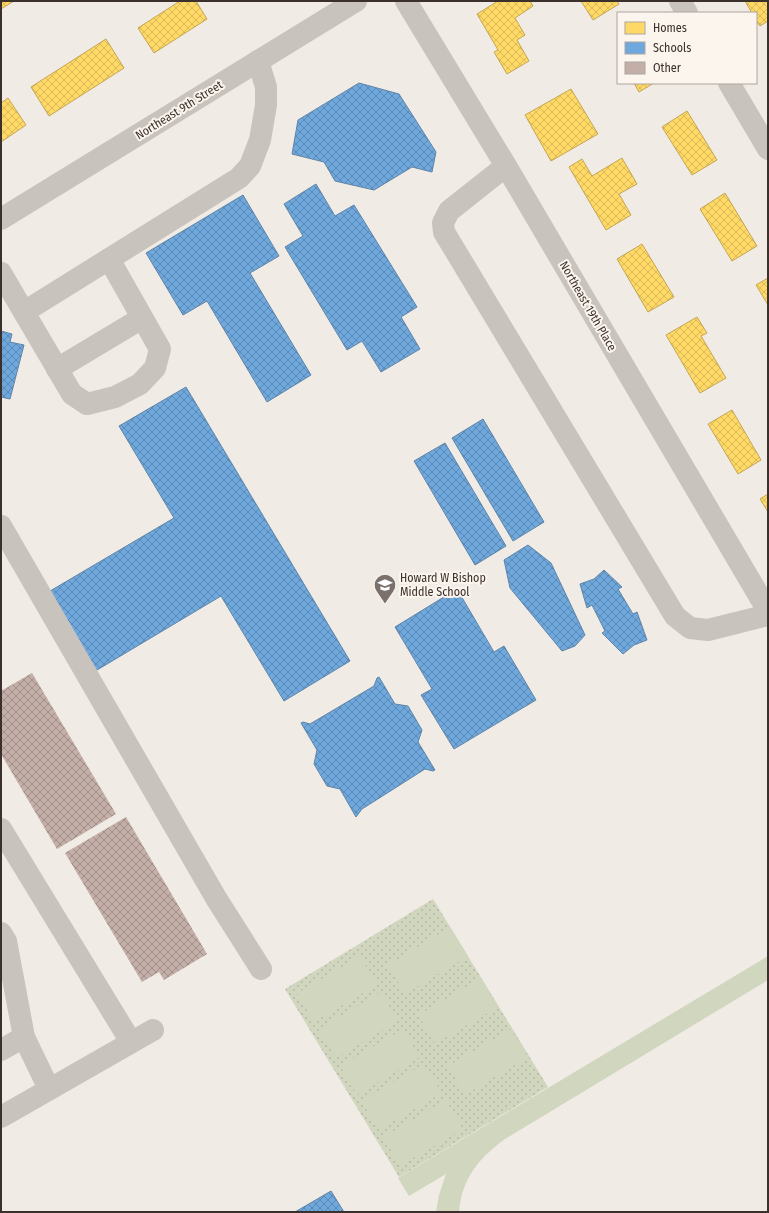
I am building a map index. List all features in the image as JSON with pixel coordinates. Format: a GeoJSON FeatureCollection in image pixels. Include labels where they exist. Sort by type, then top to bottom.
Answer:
{"type":"FeatureCollection","features":[{"type":"Feature","properties":{"kind":"street","name":"Northeast 9th Street"},"geometry":{"type":"LineString","coordinates":[[1,219],[356,1]]}},
{"type":"Feature","properties":{"kind":"street","name":"Northeast 19th Place"},"geometry":{"type":"LineString","coordinates":[[406,1],[506,166],[768,612]]}},
{"type":"Feature","properties":{"kind":"street"},"geometry":{"type":"LineString","coordinates":[[680,1],[686,12]]}},
{"type":"Feature","properties":{"kind":"street"},"geometry":{"type":"LineString","coordinates":[[24,312],[239,178],[250,166],[260,140],[266,105],[266,87],[258,61]]}},
{"type":"Feature","properties":{"kind":"street"},"geometry":{"type":"LineString","coordinates":[[730,84],[768,149]]}},
{"type":"Feature","properties":{"kind":"street"},"geometry":{"type":"LineString","coordinates":[[506,166],[448,211],[444,223],[444,232],[675,616],[690,628],[708,630],[768,615]]}},
{"type":"Feature","properties":{"kind":"street"},"geometry":{"type":"LineString","coordinates":[[1,273],[72,394],[87,404],[115,397],[140,384],[155,368],[160,349],[109,259]]}},
{"type":"Feature","properties":{"kind":"street"},"geometry":{"type":"LineString","coordinates":[[57,369],[142,318]]}},
{"type":"Feature","properties":{"kind":"street"},"geometry":{"type":"LineString","coordinates":[[1,526],[212,891],[261,969]]}},
{"type":"Feature","properties":{"kind":"street"},"geometry":{"type":"LineString","coordinates":[[1,829],[131,1042]]}},
{"type":"Feature","properties":{"kind":"street"},"geometry":{"type":"LineString","coordinates":[[1,933],[6,941],[24,1036],[49,1089]]}},
{"type":"Feature","properties":{"kind":"street"},"geometry":{"type":"LineString","coordinates":[[1,1117],[153,1030]]}},
{"type":"Feature","properties":{"kind":"street"},"geometry":{"type":"LineString","coordinates":[[1,1050],[24,1036]]}},
{"type":"Feature","properties":{"kind":"green space"},"geometry":{"type":"Polygon","coordinates":[[[433,899],[548,1087],[399,1177],[285,989],[433,899]]]}},
{"type":"Feature","properties":{"kind":"green space"},"geometry":{"type":"Polygon","coordinates":[[[450,927],[468,956],[405,994],[388,965],[450,927]]]}},
{"type":"Feature","properties":{"kind":"green space"},"geometry":{"type":"Polygon","coordinates":[[[360,956],[377,985],[314,1022],[297,993],[360,956]]]}},
{"type":"Feature","properties":{"kind":"green space"},"geometry":{"type":"Polygon","coordinates":[[[768,956],[768,980],[505,1139],[496,1146],[473,1170],[464,1189],[459,1212],[436,1212],[439,1195],[446,1174],[409,1196],[398,1178],[768,956]]]}},
{"type":"Feature","properties":{"kind":"green space"},"geometry":{"type":"Polygon","coordinates":[[[481,978],[498,1007],[435,1044],[418,1015],[481,978]]]}},
{"type":"Feature","properties":{"kind":"green space"},"geometry":{"type":"Polygon","coordinates":[[[381,992],[398,1021],[336,1058],[318,1029],[381,992]]]}},
{"type":"Feature","properties":{"kind":"green space"},"geometry":{"type":"Polygon","coordinates":[[[403,1029],[420,1057],[357,1095],[340,1066],[403,1029]]]}},
{"type":"Feature","properties":{"kind":"green space"},"geometry":{"type":"Polygon","coordinates":[[[511,1029],[528,1057],[465,1095],[448,1066],[511,1029]]]}},
{"type":"Feature","properties":{"kind":"green space"},"geometry":{"type":"Polygon","coordinates":[[[424,1064],[442,1093],[379,1130],[361,1101],[424,1064]]]}},
{"type":"Feature","properties":{"kind":"green space"},"geometry":{"type":"Polygon","coordinates":[[[446,1100],[463,1129],[400,1166],[383,1137],[446,1100]]]}},
{"type":"Feature","properties":{"kind":"building: Homes"},"geometry":{"type":"Polygon","coordinates":[[[1,1],[14,1],[1,9],[1,1]]]}},
{"type":"Feature","properties":{"kind":"building: Homes"},"geometry":{"type":"Polygon","coordinates":[[[180,1],[196,1],[207,19],[154,53],[138,28],[180,1]]]}},
{"type":"Feature","properties":{"kind":"building: Homes"},"geometry":{"type":"Polygon","coordinates":[[[498,1],[530,1],[533,6],[515,18],[525,35],[517,40],[529,61],[507,74],[494,52],[498,50],[477,14],[498,1]]]}},
{"type":"Feature","properties":{"kind":"building: Homes"},"geometry":{"type":"Polygon","coordinates":[[[581,1],[617,1],[619,4],[593,20],[581,1]]]}},
{"type":"Feature","properties":{"kind":"building: Homes"},"geometry":{"type":"Polygon","coordinates":[[[745,1],[768,1],[768,21],[760,26],[757,22],[757,12],[751,12],[745,1]]]}},
{"type":"Feature","properties":{"kind":"building: Homes"},"geometry":{"type":"Polygon","coordinates":[[[106,39],[124,68],[49,116],[31,87],[106,39]]]}},
{"type":"Feature","properties":{"kind":"building: Homes"},"geometry":{"type":"Polygon","coordinates":[[[635,84],[652,84],[639,92],[635,84]]]}},
{"type":"Feature","properties":{"kind":"building: Homes"},"geometry":{"type":"Polygon","coordinates":[[[571,89],[598,134],[551,161],[525,115],[571,89]]]}},
{"type":"Feature","properties":{"kind":"building: Homes"},"geometry":{"type":"Polygon","coordinates":[[[8,98],[26,125],[1,142],[1,103],[8,98]]]}},
{"type":"Feature","properties":{"kind":"building: Homes"},"geometry":{"type":"Polygon","coordinates":[[[687,111],[717,160],[692,175],[662,127],[687,111]]]}},
{"type":"Feature","properties":{"kind":"building: Homes"},"geometry":{"type":"Polygon","coordinates":[[[622,158],[637,184],[619,194],[631,215],[606,230],[569,167],[582,159],[592,176],[622,158]]]}},
{"type":"Feature","properties":{"kind":"building: Homes"},"geometry":{"type":"Polygon","coordinates":[[[725,193],[757,246],[732,261],[700,209],[725,193]]]}},
{"type":"Feature","properties":{"kind":"building: Homes"},"geometry":{"type":"Polygon","coordinates":[[[642,244],[674,297],[648,312],[617,259],[642,244]]]}},
{"type":"Feature","properties":{"kind":"building: Homes"},"geometry":{"type":"Polygon","coordinates":[[[768,278],[768,305],[756,285],[768,278]]]}},
{"type":"Feature","properties":{"kind":"building: Homes"},"geometry":{"type":"Polygon","coordinates":[[[697,317],[707,333],[701,336],[726,378],[700,393],[666,335],[697,317]]]}},
{"type":"Feature","properties":{"kind":"building: Homes"},"geometry":{"type":"Polygon","coordinates":[[[732,410],[761,460],[738,474],[708,424],[732,410]]]}},
{"type":"Feature","properties":{"kind":"building: Homes"},"geometry":{"type":"Polygon","coordinates":[[[768,494],[768,512],[760,499],[768,494]]]}},
{"type":"Feature","properties":{"kind":"building: Schools"},"geometry":{"type":"Polygon","coordinates":[[[359,83],[399,94],[436,152],[432,172],[412,167],[374,190],[335,181],[324,162],[292,154],[298,120],[359,83]]]}},
{"type":"Feature","properties":{"kind":"building: Schools"},"geometry":{"type":"Polygon","coordinates":[[[316,184],[335,216],[354,205],[417,307],[401,317],[420,349],[381,372],[362,341],[347,350],[285,247],[303,236],[284,204],[316,184]]]}},
{"type":"Feature","properties":{"kind":"building: Schools"},"geometry":{"type":"Polygon","coordinates":[[[243,195],[279,256],[250,273],[311,375],[267,402],[207,301],[183,315],[146,253],[243,195]]]}},
{"type":"Feature","properties":{"kind":"building: Schools"},"geometry":{"type":"Polygon","coordinates":[[[1,331],[12,334],[10,342],[24,345],[10,399],[1,397],[1,331]]]}},
{"type":"Feature","properties":{"kind":"building: Schools"},"geometry":{"type":"Polygon","coordinates":[[[186,387],[350,661],[284,701],[221,596],[92,673],[45,594],[174,518],[119,426],[186,387]]]}},
{"type":"Feature","properties":{"kind":"building: Schools"},"geometry":{"type":"Polygon","coordinates":[[[483,419],[544,522],[513,541],[452,438],[483,419]]]}},
{"type":"Feature","properties":{"kind":"building: Schools"},"geometry":{"type":"Polygon","coordinates":[[[445,443],[506,546],[475,565],[414,461],[445,443]]]}},
{"type":"Feature","properties":{"kind":"building: Schools"},"geometry":{"type":"Polygon","coordinates":[[[528,545],[551,563],[585,635],[575,646],[562,651],[510,588],[504,560],[528,545]]]}},
{"type":"Feature","properties":{"kind":"building: Schools"},"geometry":{"type":"Polygon","coordinates":[[[604,570],[622,587],[618,589],[633,614],[637,612],[647,640],[634,645],[623,654],[602,633],[605,631],[592,605],[587,608],[580,584],[594,579],[604,570]]]}},
{"type":"Feature","properties":{"kind":"building: Schools"},"geometry":{"type":"Polygon","coordinates":[[[457,589],[494,652],[504,646],[536,700],[454,749],[421,695],[432,689],[395,627],[457,589]]]}},
{"type":"Feature","properties":{"kind":"building: Schools"},"geometry":{"type":"Polygon","coordinates":[[[379,677],[395,704],[408,706],[422,730],[418,742],[435,770],[425,769],[362,809],[356,817],[340,789],[327,786],[314,764],[317,750],[301,723],[303,722],[310,724],[374,686],[377,678],[379,677]]]}},
{"type":"Feature","properties":{"kind":"building: Schools"},"geometry":{"type":"Polygon","coordinates":[[[331,1191],[344,1212],[295,1212],[331,1191]]]}},
{"type":"Feature","properties":{"kind":"building: Other"},"geometry":{"type":"Polygon","coordinates":[[[32,673],[116,814],[57,849],[1,754],[1,691],[32,673]]]}},
{"type":"Feature","properties":{"kind":"building: Other"},"geometry":{"type":"Polygon","coordinates":[[[126,817],[207,954],[164,980],[159,972],[142,982],[65,853],[126,817]]]}},
{"type":"Feature","properties":{"kind":"place","name":"Howard W Bishop Middle School"},"geometry":{"type":"Point","coordinates":[385,604]}}]}
